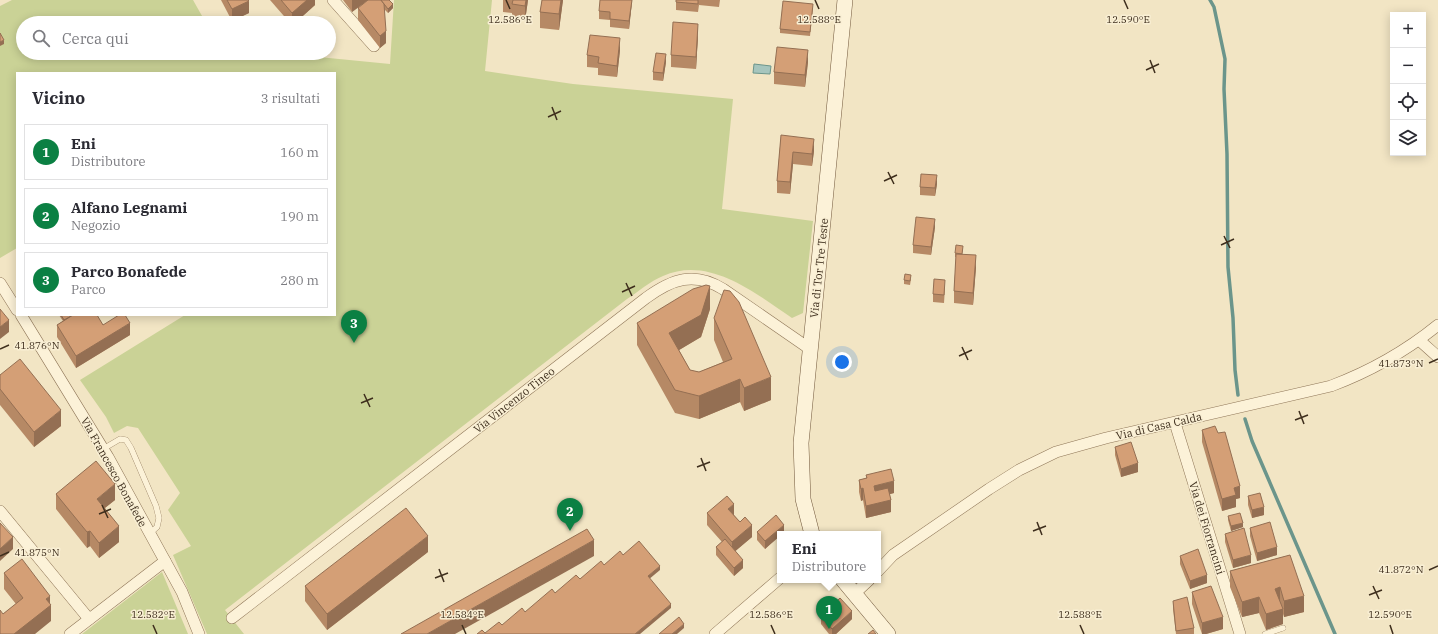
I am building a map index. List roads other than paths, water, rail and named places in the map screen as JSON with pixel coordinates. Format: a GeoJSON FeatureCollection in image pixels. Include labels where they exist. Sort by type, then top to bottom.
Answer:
{"type":"FeatureCollection","features":[{"type":"Feature","properties":{"kind":"street"},"geometry":{"type":"LineString","coordinates":[[333,0],[374,46]]}},
{"type":"Feature","properties":{"kind":"street","name":"Via di Tor Tre Teste"},"geometry":{"type":"LineString","coordinates":[[811,531],[803,499],[800,453],[845,0]]}},
{"type":"Feature","properties":{"kind":"street","name":"Via Vincenzo Tineo"},"geometry":{"type":"LineString","coordinates":[[232,618],[646,298],[668,283],[676,280],[694,279],[717,285],[810,349]]}},
{"type":"Feature","properties":{"kind":"street"},"geometry":{"type":"LineString","coordinates":[[0,283],[16,308]]}},
{"type":"Feature","properties":{"kind":"street","name":"Via Francesco Bonafede"},"geometry":{"type":"LineString","coordinates":[[21,316],[103,449],[187,601],[199,634]]}},
{"type":"Feature","properties":{"kind":"street","name":"Via di Casa Calda"},"geometry":{"type":"LineString","coordinates":[[881,568],[893,555],[989,489],[1036,461],[1080,445],[1331,386],[1384,362],[1419,340],[1438,325]]}},
{"type":"Feature","properties":{"kind":"street"},"geometry":{"type":"LineString","coordinates":[[1419,340],[1438,357]]}},
{"type":"Feature","properties":{"kind":"street","name":"Via dei Fiorrancini"},"geometry":{"type":"LineString","coordinates":[[1175,423],[1240,634]]}},
{"type":"Feature","properties":{"kind":"street"},"geometry":{"type":"LineString","coordinates":[[0,511],[89,619]]}},
{"type":"Feature","properties":{"kind":"street","name":"Via di Casa Calda"},"geometry":{"type":"LineString","coordinates":[[881,559],[893,555]]}},
{"type":"Feature","properties":{"kind":"street"},"geometry":{"type":"LineString","coordinates":[[70,634],[165,561]]}},
{"type":"Feature","properties":{"kind":"street"},"geometry":{"type":"LineString","coordinates":[[715,634],[777,581]]}},
{"type":"Feature","properties":{"kind":"street"},"geometry":{"type":"LineString","coordinates":[[846,583],[888,634]]}},
{"type":"Feature","properties":{"kind":"street"},"geometry":{"type":"LineString","coordinates":[[854,594],[866,583]]}},
{"type":"Feature","properties":{"kind":"lane"},"geometry":{"type":"LineString","coordinates":[[103,449],[120,439],[126,440],[131,448],[158,512],[157,527],[149,534]]}},
{"type":"Feature","properties":{"kind":"lane"},"geometry":{"type":"LineString","coordinates":[[1265,634],[1283,628]]}},
{"type":"Feature","properties":{"kind":"water"},"geometry":{"type":"Polygon","coordinates":[[[754,64],[771,66],[770,74],[753,73],[754,64]]]}},
{"type":"Feature","properties":{"kind":"waterway"},"geometry":{"type":"LineString","coordinates":[[1210,0],[1214,7],[1225,59],[1224,89],[1227,154],[1228,267],[1238,395]]}},
{"type":"Feature","properties":{"kind":"waterway"},"geometry":{"type":"LineString","coordinates":[[1245,419],[1252,441],[1335,634]]}},
{"type":"Feature","properties":{"kind":"place","name":"Parco Bonafede"},"geometry":{"type":"Point","coordinates":[354,343]}},
{"type":"Feature","properties":{"kind":"place","name":"Alfano Legnami"},"geometry":{"type":"Point","coordinates":[570,531]}},
{"type":"Feature","properties":{"kind":"place","name":"Eni"},"geometry":{"type":"Point","coordinates":[829,629]}}]}
